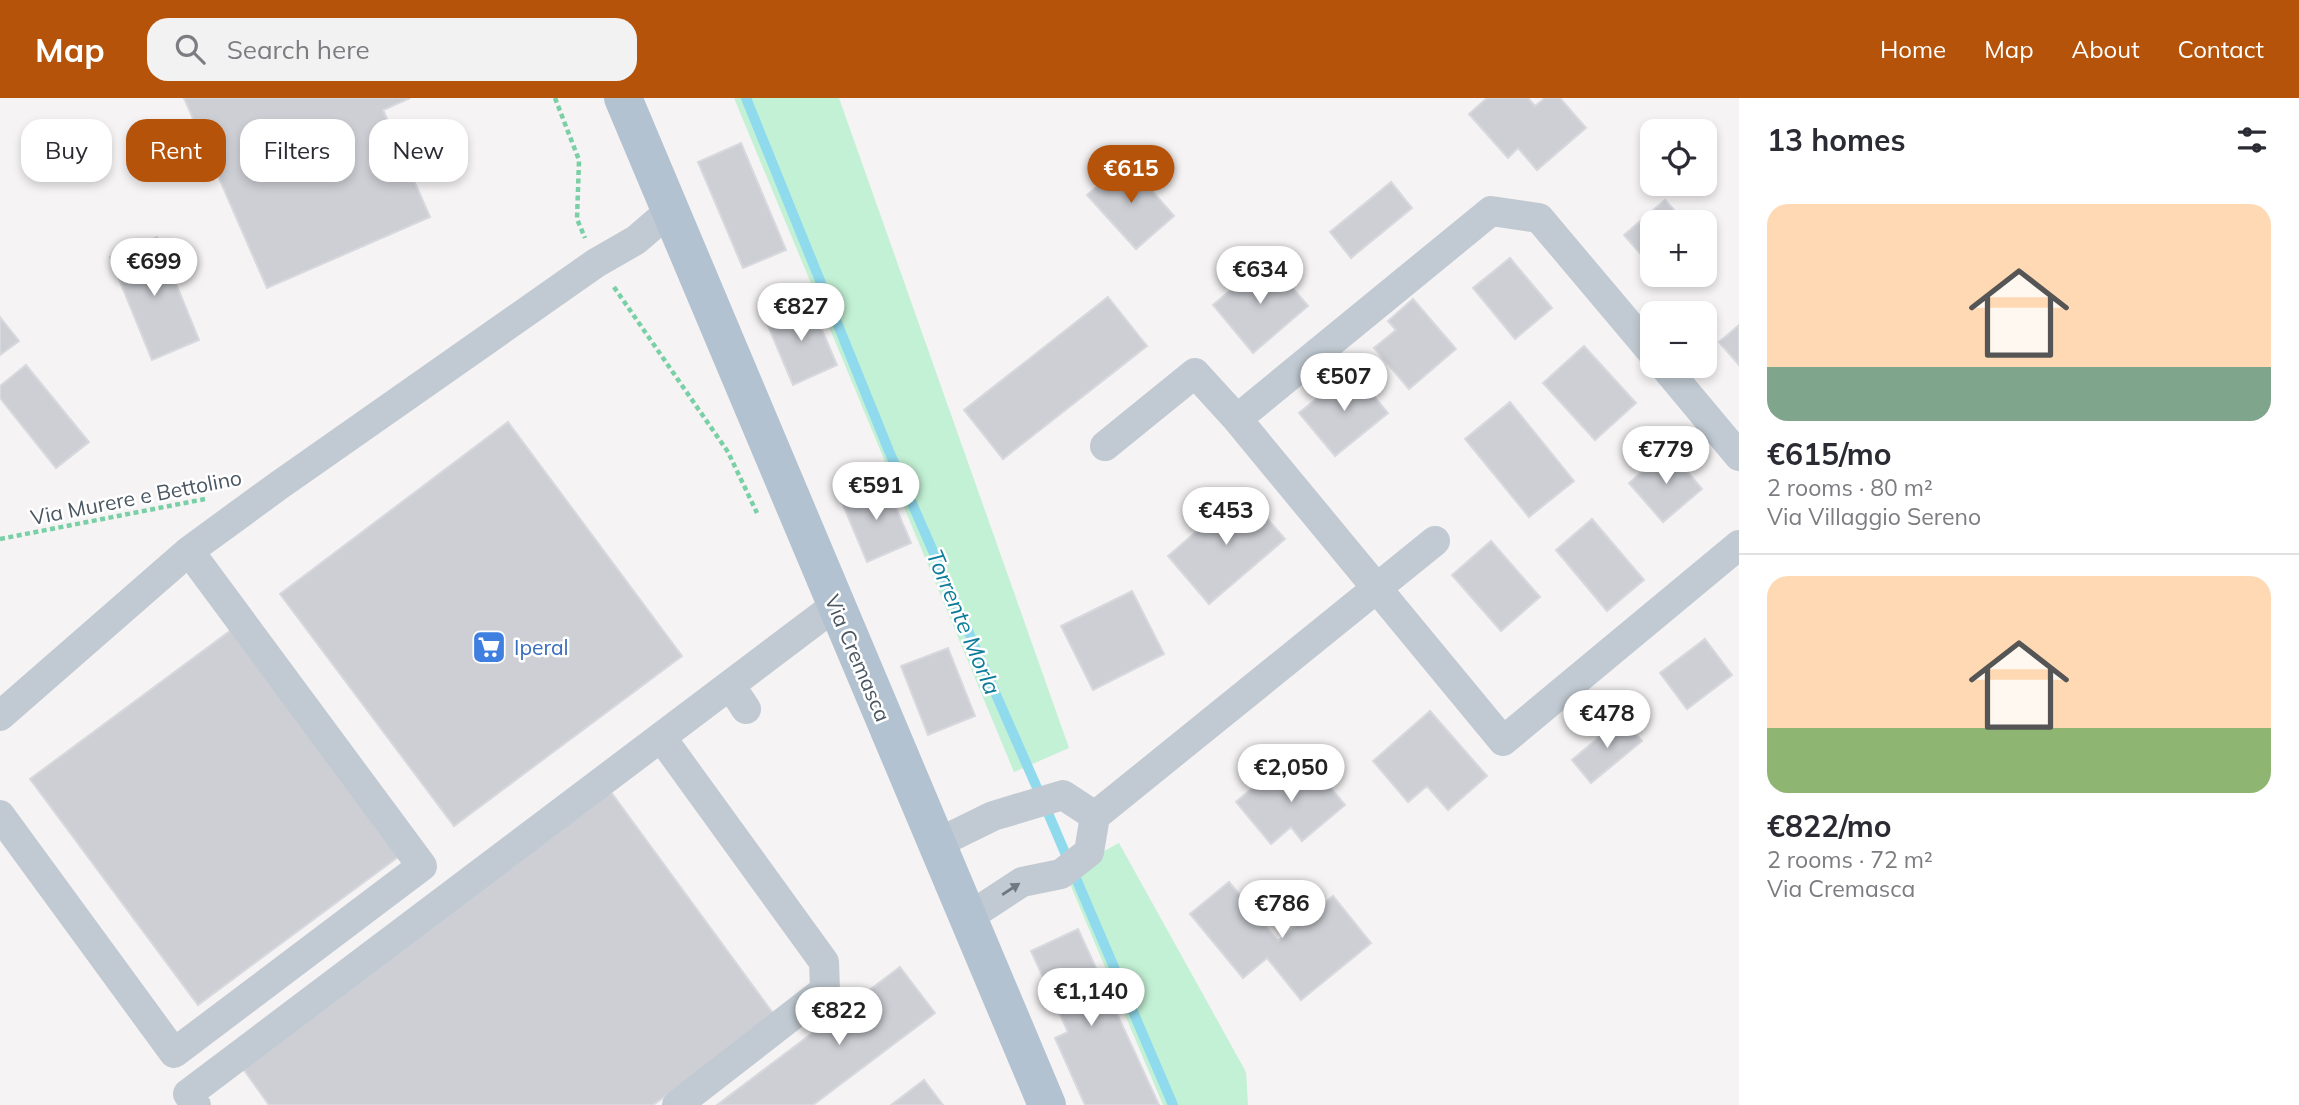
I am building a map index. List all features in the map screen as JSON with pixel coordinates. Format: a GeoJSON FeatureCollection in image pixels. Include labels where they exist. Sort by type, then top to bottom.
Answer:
{"type":"FeatureCollection","features":[{"type":"Feature","properties":{"kind":"main road","name":"Via Cremasca"},"geometry":{"type":"LineString","coordinates":[[623,98],[1047,1105]]}},
{"type":"Feature","properties":{"kind":"street"},"geometry":{"type":"LineString","coordinates":[[0,716],[189,551],[278,485],[596,263],[636,240],[671,209]]}},
{"type":"Feature","properties":{"kind":"street"},"geometry":{"type":"LineString","coordinates":[[1237,419],[1491,211],[1539,218],[1640,338]]}},
{"type":"Feature","properties":{"kind":"street"},"geometry":{"type":"LineString","coordinates":[[1105,446],[1195,373],[1237,419],[1503,741],[1739,545]]}},
{"type":"Feature","properties":{"kind":"street"},"geometry":{"type":"LineString","coordinates":[[1674,378],[1739,456]]}},
{"type":"Feature","properties":{"kind":"street"},"geometry":{"type":"LineString","coordinates":[[967,918],[1023,882],[1061,874],[1089,852],[1095,816],[1435,541]]}},
{"type":"Feature","properties":{"kind":"street"},"geometry":{"type":"LineString","coordinates":[[0,815],[174,1053],[422,866],[189,551]]}},
{"type":"Feature","properties":{"kind":"street"},"geometry":{"type":"LineString","coordinates":[[197,1105],[188,1094],[661,737],[738,697],[836,605]]}},
{"type":"Feature","properties":{"kind":"street"},"geometry":{"type":"LineString","coordinates":[[661,737],[824,961],[825,990],[677,1105]]}},
{"type":"Feature","properties":{"kind":"street"},"geometry":{"type":"LineString","coordinates":[[936,844],[993,816],[1063,796],[1095,816]]}},
{"type":"Feature","properties":{"kind":"path"},"geometry":{"type":"LineString","coordinates":[[555,98],[579,160],[577,219],[596,263],[728,452],[757,513]]}},
{"type":"Feature","properties":{"kind":"path","name":"Via Murere e Bettolino"},"geometry":{"type":"LineString","coordinates":[[0,539],[211,498]]}},
{"type":"Feature","properties":{"kind":"green space"},"geometry":{"type":"Polygon","coordinates":[[[734,98],[839,98],[1069,748],[1014,772],[734,98]]]}},
{"type":"Feature","properties":{"kind":"green space"},"geometry":{"type":"Polygon","coordinates":[[[1119,843],[1246,1072],[1248,1105],[1163,1105],[1065,872],[1119,843]]]}},
{"type":"Feature","properties":{"kind":"building"},"geometry":{"type":"Polygon","coordinates":[[[184,98],[410,98],[383,110],[387,119],[369,119],[369,182],[415,182],[430,217],[267,288],[221,182],[226,182],[226,119],[193,119],[184,98]]]}},
{"type":"Feature","properties":{"kind":"building"},"geometry":{"type":"Polygon","coordinates":[[[1487,98],[1528,98],[1535,106],[1545,98],[1560,98],[1586,128],[1537,170],[1518,148],[1508,158],[1469,114],[1487,98]]]}},
{"type":"Feature","properties":{"kind":"building"},"geometry":{"type":"Polygon","coordinates":[[[741,143],[786,250],[743,268],[698,162],[741,143]]]}},
{"type":"Feature","properties":{"kind":"building"},"geometry":{"type":"Polygon","coordinates":[[[1126,161],[1174,216],[1136,249],[1087,195],[1126,161]]]}},
{"type":"Feature","properties":{"kind":"building"},"geometry":{"type":"Polygon","coordinates":[[[1391,182],[1412,208],[1351,258],[1330,232],[1391,182]]]}},
{"type":"Feature","properties":{"kind":"building"},"geometry":{"type":"Polygon","coordinates":[[[1665,200],[1674,210],[1653,210],[1665,200]]]}},
{"type":"Feature","properties":{"kind":"building"},"geometry":{"type":"Polygon","coordinates":[[[1640,221],[1640,253],[1624,235],[1640,221]]]}},
{"type":"Feature","properties":{"kind":"building"},"geometry":{"type":"Polygon","coordinates":[[[157,237],[199,340],[152,360],[110,257],[157,237]]]}},
{"type":"Feature","properties":{"kind":"building"},"geometry":{"type":"Polygon","coordinates":[[[1510,258],[1552,308],[1515,339],[1473,288],[1510,258]]]}},
{"type":"Feature","properties":{"kind":"building"},"geometry":{"type":"Polygon","coordinates":[[[1268,259],[1308,306],[1253,353],[1213,305],[1268,259]]]}},
{"type":"Feature","properties":{"kind":"building"},"geometry":{"type":"Polygon","coordinates":[[[1108,297],[1147,346],[1003,459],[964,410],[1108,297]]]}},
{"type":"Feature","properties":{"kind":"building"},"geometry":{"type":"Polygon","coordinates":[[[1413,299],[1456,349],[1409,389],[1374,348],[1396,330],[1388,321],[1413,299]]]}},
{"type":"Feature","properties":{"kind":"building"},"geometry":{"type":"Polygon","coordinates":[[[810,302],[837,365],[793,385],[766,321],[810,302]]]}},
{"type":"Feature","properties":{"kind":"building"},"geometry":{"type":"Polygon","coordinates":[[[0,317],[19,341],[0,355],[0,317]]]}},
{"type":"Feature","properties":{"kind":"building"},"geometry":{"type":"Polygon","coordinates":[[[1739,325],[1739,365],[1719,342],[1739,325]]]}},
{"type":"Feature","properties":{"kind":"building"},"geometry":{"type":"Polygon","coordinates":[[[1584,346],[1636,403],[1595,440],[1543,383],[1584,346]]]}},
{"type":"Feature","properties":{"kind":"building"},"geometry":{"type":"Polygon","coordinates":[[[26,365],[89,442],[56,468],[0,398],[0,386],[26,365]]]}},
{"type":"Feature","properties":{"kind":"building"},"geometry":{"type":"Polygon","coordinates":[[[1352,370],[1388,413],[1335,456],[1299,413],[1352,370]]]}},
{"type":"Feature","properties":{"kind":"building"},"geometry":{"type":"Polygon","coordinates":[[[1510,402],[1574,481],[1529,517],[1465,439],[1510,402]]]}},
{"type":"Feature","properties":{"kind":"building"},"geometry":{"type":"Polygon","coordinates":[[[508,422],[682,656],[454,826],[280,594],[508,422]]]}},
{"type":"Feature","properties":{"kind":"building"},"geometry":{"type":"Polygon","coordinates":[[[1668,449],[1702,489],[1663,522],[1629,483],[1668,449]]]}},
{"type":"Feature","properties":{"kind":"building"},"geometry":{"type":"Polygon","coordinates":[[[885,482],[911,543],[867,562],[841,500],[885,482]]]}},
{"type":"Feature","properties":{"kind":"building"},"geometry":{"type":"Polygon","coordinates":[[[1243,491],[1285,539],[1209,604],[1168,556],[1243,491]]]}},
{"type":"Feature","properties":{"kind":"building"},"geometry":{"type":"Polygon","coordinates":[[[1592,519],[1644,580],[1607,611],[1556,550],[1592,519]]]}},
{"type":"Feature","properties":{"kind":"building"},"geometry":{"type":"Polygon","coordinates":[[[1491,541],[1540,597],[1501,631],[1452,575],[1491,541]]]}},
{"type":"Feature","properties":{"kind":"building"},"geometry":{"type":"Polygon","coordinates":[[[1132,591],[1164,654],[1093,690],[1061,626],[1132,591]]]}},
{"type":"Feature","properties":{"kind":"building"},"geometry":{"type":"Polygon","coordinates":[[[234,628],[402,854],[198,1005],[30,779],[234,628]]]}},
{"type":"Feature","properties":{"kind":"building"},"geometry":{"type":"Polygon","coordinates":[[[1705,639],[1732,675],[1687,709],[1660,673],[1705,639]]]}},
{"type":"Feature","properties":{"kind":"building"},"geometry":{"type":"Polygon","coordinates":[[[948,648],[975,716],[928,735],[901,666],[948,648]]]}},
{"type":"Feature","properties":{"kind":"building"},"geometry":{"type":"Polygon","coordinates":[[[1430,711],[1487,776],[1448,810],[1427,786],[1408,802],[1373,761],[1430,711]]]}},
{"type":"Feature","properties":{"kind":"building"},"geometry":{"type":"Polygon","coordinates":[[[1622,718],[1642,741],[1591,783],[1572,760],[1622,718]]]}},
{"type":"Feature","properties":{"kind":"building"},"geometry":{"type":"Polygon","coordinates":[[[1308,761],[1345,805],[1302,841],[1291,827],[1271,844],[1236,802],[1272,772],[1282,783],[1308,761]]]}},
{"type":"Feature","properties":{"kind":"building"},"geometry":{"type":"Polygon","coordinates":[[[608,788],[775,1016],[653,1105],[269,1105],[236,1059],[608,788]]]}},
{"type":"Feature","properties":{"kind":"building"},"geometry":{"type":"Polygon","coordinates":[[[1229,882],[1278,941],[1333,896],[1371,943],[1301,1000],[1267,958],[1243,978],[1190,914],[1229,882]]]}},
{"type":"Feature","properties":{"kind":"building"},"geometry":{"type":"Polygon","coordinates":[[[1078,929],[1159,1105],[1085,1105],[1055,1038],[1068,1032],[1031,951],[1078,929]]]}},
{"type":"Feature","properties":{"kind":"building"},"geometry":{"type":"Polygon","coordinates":[[[900,967],[935,1013],[813,1105],[717,1105],[900,967]]]}},
{"type":"Feature","properties":{"kind":"building"},"geometry":{"type":"Polygon","coordinates":[[[924,1080],[943,1105],[891,1105],[924,1080]]]}},
{"type":"Feature","properties":{"kind":"waterway","name":"Torrente Morla"},"geometry":{"type":"LineString","coordinates":[[746,98],[889,451],[1173,1105]]}},
{"type":"Feature","properties":{"kind":"place","name":"Iperal"},"geometry":{"type":"Point","coordinates":[489,647]}}]}
